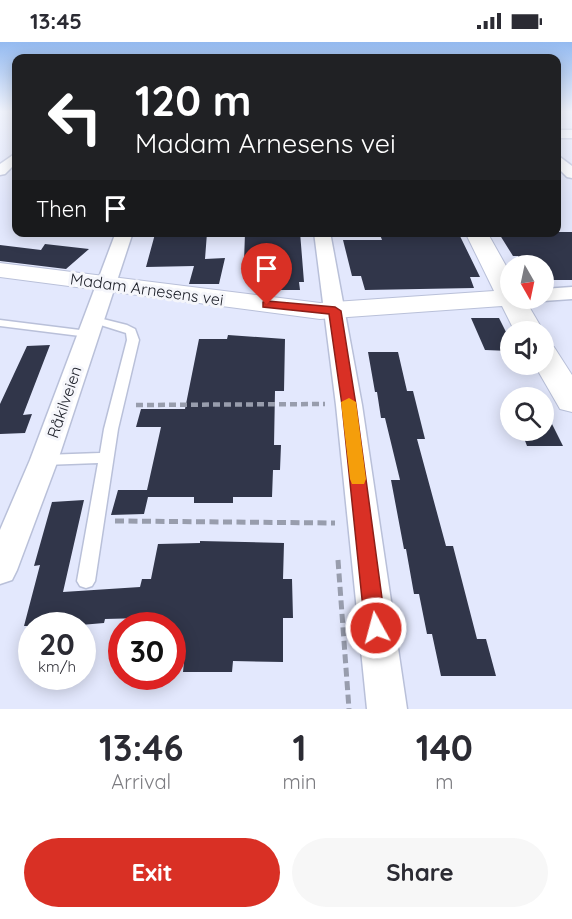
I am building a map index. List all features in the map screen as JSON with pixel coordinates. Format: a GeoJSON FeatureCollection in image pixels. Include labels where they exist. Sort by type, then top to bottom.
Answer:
{"type":"FeatureCollection","features":[{"type":"Feature","properties":{"kind":"street"},"geometry":{"type":"LineString","coordinates":[[0,171],[12,160]]}},
{"type":"Feature","properties":{"kind":"street"},"geometry":{"type":"LineString","coordinates":[[561,163],[572,174]]}},
{"type":"Feature","properties":{"kind":"street","name":"Råkilveien"},"geometry":{"type":"LineString","coordinates":[[0,570],[44,460],[123,237]]}},
{"type":"Feature","properties":{"kind":"street"},"geometry":{"type":"LineString","coordinates":[[323,237],[349,405],[387,709]]}},
{"type":"Feature","properties":{"kind":"street"},"geometry":{"type":"LineString","coordinates":[[479,237],[500,279]]}},
{"type":"Feature","properties":{"kind":"street","name":"Madam Arnesens vei"},"geometry":{"type":"LineString","coordinates":[[0,270],[234,301],[335,311],[500,299]]}},
{"type":"Feature","properties":{"kind":"street"},"geometry":{"type":"LineString","coordinates":[[554,294],[572,293]]}},
{"type":"Feature","properties":{"kind":"street"},"geometry":{"type":"LineString","coordinates":[[554,372],[572,402]]}},
{"type":"Feature","properties":{"kind":"lane"},"geometry":{"type":"LineString","coordinates":[[0,323],[123,327],[131,332],[133,340],[106,458],[86,581]]}},
{"type":"Feature","properties":{"kind":"lane"},"geometry":{"type":"LineString","coordinates":[[44,460],[106,458]]}},
{"type":"Feature","properties":{"kind":"path"},"geometry":{"type":"LineString","coordinates":[[117,405],[325,404]]}},
{"type":"Feature","properties":{"kind":"path"},"geometry":{"type":"LineString","coordinates":[[96,520],[335,523]]}},
{"type":"Feature","properties":{"kind":"building"},"geometry":{"type":"Polygon","coordinates":[[[561,232],[572,232],[572,280],[554,280],[554,255],[512,255],[501,237],[561,237],[561,232]]]}},
{"type":"Feature","properties":{"kind":"building"},"geometry":{"type":"Polygon","coordinates":[[[154,237],[207,237],[205,259],[225,258],[219,284],[189,284],[194,266],[146,267],[154,237]]]}},
{"type":"Feature","properties":{"kind":"building"},"geometry":{"type":"Polygon","coordinates":[[[245,237],[300,237],[304,282],[299,282],[300,290],[273,290],[273,262],[244,262],[245,237]]]}},
{"type":"Feature","properties":{"kind":"building"},"geometry":{"type":"Polygon","coordinates":[[[381,237],[460,237],[480,277],[470,277],[474,288],[365,290],[361,276],[352,276],[343,240],[382,240],[381,237]]]}},
{"type":"Feature","properties":{"kind":"building"},"geometry":{"type":"Polygon","coordinates":[[[45,244],[89,249],[66,269],[0,261],[0,245],[41,250],[45,244]]]}},
{"type":"Feature","properties":{"kind":"building"},"geometry":{"type":"Polygon","coordinates":[[[471,318],[499,318],[500,351],[485,350],[471,318]]]}},
{"type":"Feature","properties":{"kind":"building"},"geometry":{"type":"Polygon","coordinates":[[[228,335],[285,339],[284,391],[275,391],[274,445],[281,445],[280,470],[273,470],[272,497],[233,497],[233,503],[194,503],[194,497],[148,497],[144,514],[111,515],[118,490],[147,490],[161,427],[136,427],[141,409],[185,409],[199,339],[227,339],[228,335]]]}},
{"type":"Feature","properties":{"kind":"building"},"geometry":{"type":"Polygon","coordinates":[[[50,345],[23,415],[32,414],[25,433],[0,434],[0,404],[27,346],[50,345]]]}},
{"type":"Feature","properties":{"kind":"building"},"geometry":{"type":"Polygon","coordinates":[[[368,352],[398,352],[407,391],[413,391],[425,439],[417,439],[446,546],[453,546],[477,639],[486,639],[496,676],[441,676],[432,634],[427,634],[419,594],[414,594],[391,480],[400,480],[385,418],[381,418],[368,352]]]}},
{"type":"Feature","properties":{"kind":"building"},"geometry":{"type":"Polygon","coordinates":[[[554,428],[563,446],[527,446],[525,441],[554,441],[554,428]]]}},
{"type":"Feature","properties":{"kind":"building"},"geometry":{"type":"Polygon","coordinates":[[[84,500],[63,592],[140,587],[142,579],[151,579],[158,544],[200,543],[200,541],[284,543],[283,579],[292,579],[293,618],[283,618],[283,662],[233,661],[232,672],[186,672],[186,612],[108,612],[108,619],[105,619],[104,623],[96,624],[96,612],[28,612],[40,565],[34,566],[52,502],[84,500]]]}},
{"type":"Feature","properties":{"kind":"slow traffic"},"geometry":{"type":"LineString","coordinates":[[349,402],[358,479]]}},
{"type":"Feature","properties":{"kind":"route"},"geometry":{"type":"LineString","coordinates":[[267,305],[335,311],[349,405],[376,628]]}}]}
